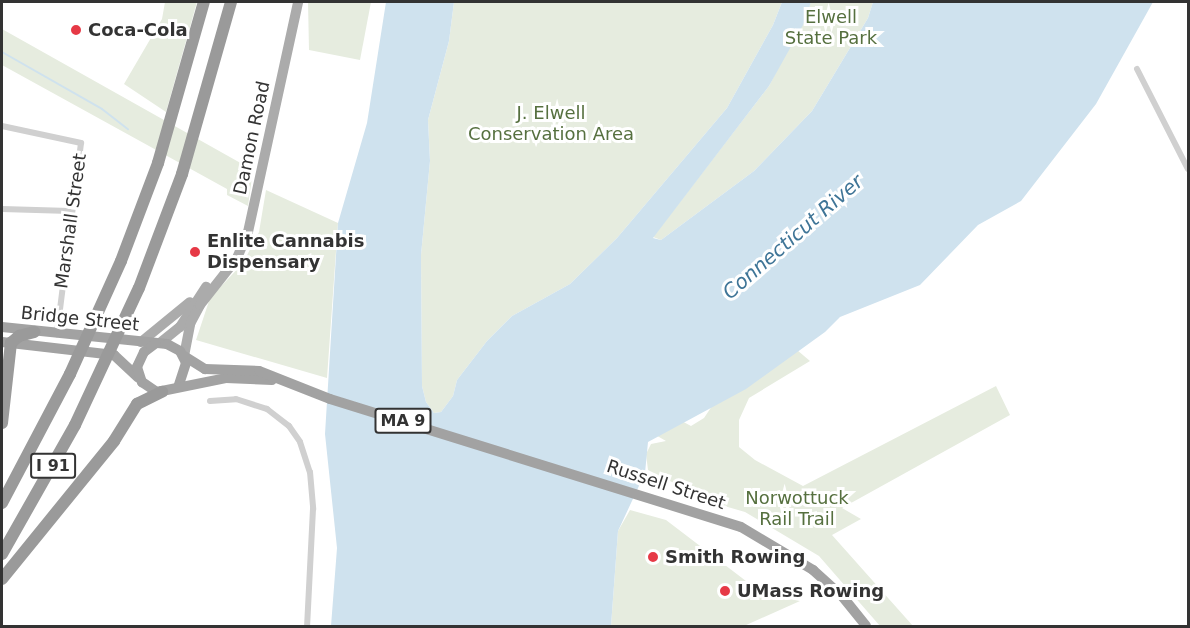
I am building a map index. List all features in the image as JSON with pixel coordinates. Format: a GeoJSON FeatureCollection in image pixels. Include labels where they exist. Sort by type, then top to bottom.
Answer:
{"type":"FeatureCollection","features":[{"type":"Feature","properties":{"kind":"highway","name":"I 91"},"geometry":{"type":"LineString","coordinates":[[2,503],[72,370],[98,315],[158,163],[204,2]]}},
{"type":"Feature","properties":{"kind":"highway","name":"I 91"},"geometry":{"type":"LineString","coordinates":[[2,554],[57,460],[126,318],[196,132],[231,2]]}},
{"type":"Feature","properties":{"kind":"highway","name":"Bridge Street"},"geometry":{"type":"LineString","coordinates":[[2,327],[158,343]]}},
{"type":"Feature","properties":{"kind":"highway"},"geometry":{"type":"LineString","coordinates":[[2,423],[6,343],[34,332]]}},
{"type":"Feature","properties":{"kind":"highway","name":"Bridge Street"},"geometry":{"type":"LineString","coordinates":[[6,343],[114,355],[138,377]]}},
{"type":"Feature","properties":{"kind":"highway"},"geometry":{"type":"LineString","coordinates":[[2,579],[114,441],[137,404],[178,387],[185,374],[184,356],[177,348],[158,343],[141,357],[138,377],[150,390],[162,392]]}},
{"type":"Feature","properties":{"kind":"highway","name":"MA 9"},"geometry":{"type":"LineString","coordinates":[[184,356],[205,369],[250,369],[278,381]]}},
{"type":"Feature","properties":{"kind":"highway"},"geometry":{"type":"LineString","coordinates":[[2,375],[5,392]]}},
{"type":"Feature","properties":{"kind":"highway","name":"MA 9"},"geometry":{"type":"LineString","coordinates":[[178,387],[235,377],[278,381]]}},
{"type":"Feature","properties":{"kind":"highway","name":"Russell Street"},"geometry":{"type":"LineString","coordinates":[[278,381],[741,527],[785,550],[826,581],[866,627]]}},
{"type":"Feature","properties":{"kind":"main road","name":"Damon Road"},"geometry":{"type":"LineString","coordinates":[[141,342],[195,298],[237,258],[253,215],[298,2]]}},
{"type":"Feature","properties":{"kind":"main road","name":"Damon Road"},"geometry":{"type":"LineString","coordinates":[[184,356],[190,324],[222,274]]}},
{"type":"Feature","properties":{"kind":"main road","name":"Damon Road"},"geometry":{"type":"LineString","coordinates":[[158,343],[180,327],[195,298]]}},
{"type":"Feature","properties":{"kind":"street"},"geometry":{"type":"LineString","coordinates":[[1137,69],[1188,169]]}},
{"type":"Feature","properties":{"kind":"street","name":"Marshall Street"},"geometry":{"type":"LineString","coordinates":[[2,126],[81,143],[70,211],[57,334]]}},
{"type":"Feature","properties":{"kind":"street"},"geometry":{"type":"LineString","coordinates":[[2,209],[70,211]]}},
{"type":"Feature","properties":{"kind":"street"},"geometry":{"type":"LineString","coordinates":[[210,401],[236,399],[267,409],[289,426],[301,444],[310,472],[313,509],[307,627]]}},
{"type":"Feature","properties":{"kind":"green space"},"geometry":{"type":"Polygon","coordinates":[[[165,2],[197,2],[166,112],[124,84],[162,19],[165,2]]]}},
{"type":"Feature","properties":{"kind":"green space"},"geometry":{"type":"Polygon","coordinates":[[[308,2],[371,2],[360,60],[309,50],[308,2]]]}},
{"type":"Feature","properties":{"kind":"green space","name":"J. Elwell Conservation Area"},"geometry":{"type":"Polygon","coordinates":[[[454,2],[782,2],[773,25],[727,108],[617,238],[570,284],[512,316],[487,341],[457,380],[453,396],[441,412],[434,413],[426,402],[422,386],[421,255],[430,161],[428,120],[449,41],[454,2]]]}},
{"type":"Feature","properties":{"kind":"green space","name":"Elwell State Park"},"geometry":{"type":"Polygon","coordinates":[[[811,2],[873,2],[868,18],[812,111],[754,171],[661,240],[653,237],[769,86],[811,2]]]}},
{"type":"Feature","properties":{"kind":"green space"},"geometry":{"type":"Polygon","coordinates":[[[2,29],[253,170],[248,206],[227,195],[227,189],[2,65],[2,29]]]}},
{"type":"Feature","properties":{"kind":"green space"},"geometry":{"type":"Polygon","coordinates":[[[266,190],[338,223],[327,378],[196,340],[210,298],[243,263],[259,232],[266,190]]]}},
{"type":"Feature","properties":{"kind":"green space","name":"Norwottuck Rail Trail"},"geometry":{"type":"Polygon","coordinates":[[[797,350],[810,361],[749,398],[739,420],[739,447],[755,460],[803,486],[996,386],[1010,415],[842,508],[861,519],[832,535],[913,626],[880,626],[819,556],[745,512],[714,503],[648,470],[646,454],[651,444],[666,441],[576,389],[590,372],[691,426],[704,418],[714,403],[797,350]]]}},
{"type":"Feature","properties":{"kind":"green space"},"geometry":{"type":"Polygon","coordinates":[[[630,510],[666,520],[763,594],[800,601],[744,626],[611,626],[618,531],[630,510]]]}},
{"type":"Feature","properties":{"kind":"water","name":"Connecticut River"},"geometry":{"type":"Polygon","coordinates":[[[386,2],[454,2],[449,41],[428,120],[430,161],[421,255],[422,386],[426,402],[434,413],[441,412],[453,396],[457,380],[487,341],[512,316],[570,284],[617,238],[727,108],[773,25],[782,2],[811,2],[803,25],[769,86],[653,238],[661,240],[754,171],[812,111],[868,18],[873,2],[1153,2],[1096,104],[1021,201],[978,225],[920,285],[840,317],[825,332],[746,389],[648,442],[645,473],[618,531],[611,626],[331,626],[337,548],[325,434],[338,223],[367,123],[386,2]]]}},
{"type":"Feature","properties":{"kind":"waterway"},"geometry":{"type":"LineString","coordinates":[[2,52],[102,109],[128,129]]}},
{"type":"Feature","properties":{"kind":"place","name":"Coca-Cola"},"geometry":{"type":"Point","coordinates":[76,30]}},
{"type":"Feature","properties":{"kind":"place","name":"Enlite Cannabis Dispensary"},"geometry":{"type":"Point","coordinates":[195,252]}},
{"type":"Feature","properties":{"kind":"place","name":"Smith Rowing"},"geometry":{"type":"Point","coordinates":[653,557]}},
{"type":"Feature","properties":{"kind":"place","name":"UMass Rowing"},"geometry":{"type":"Point","coordinates":[725,591]}}]}
